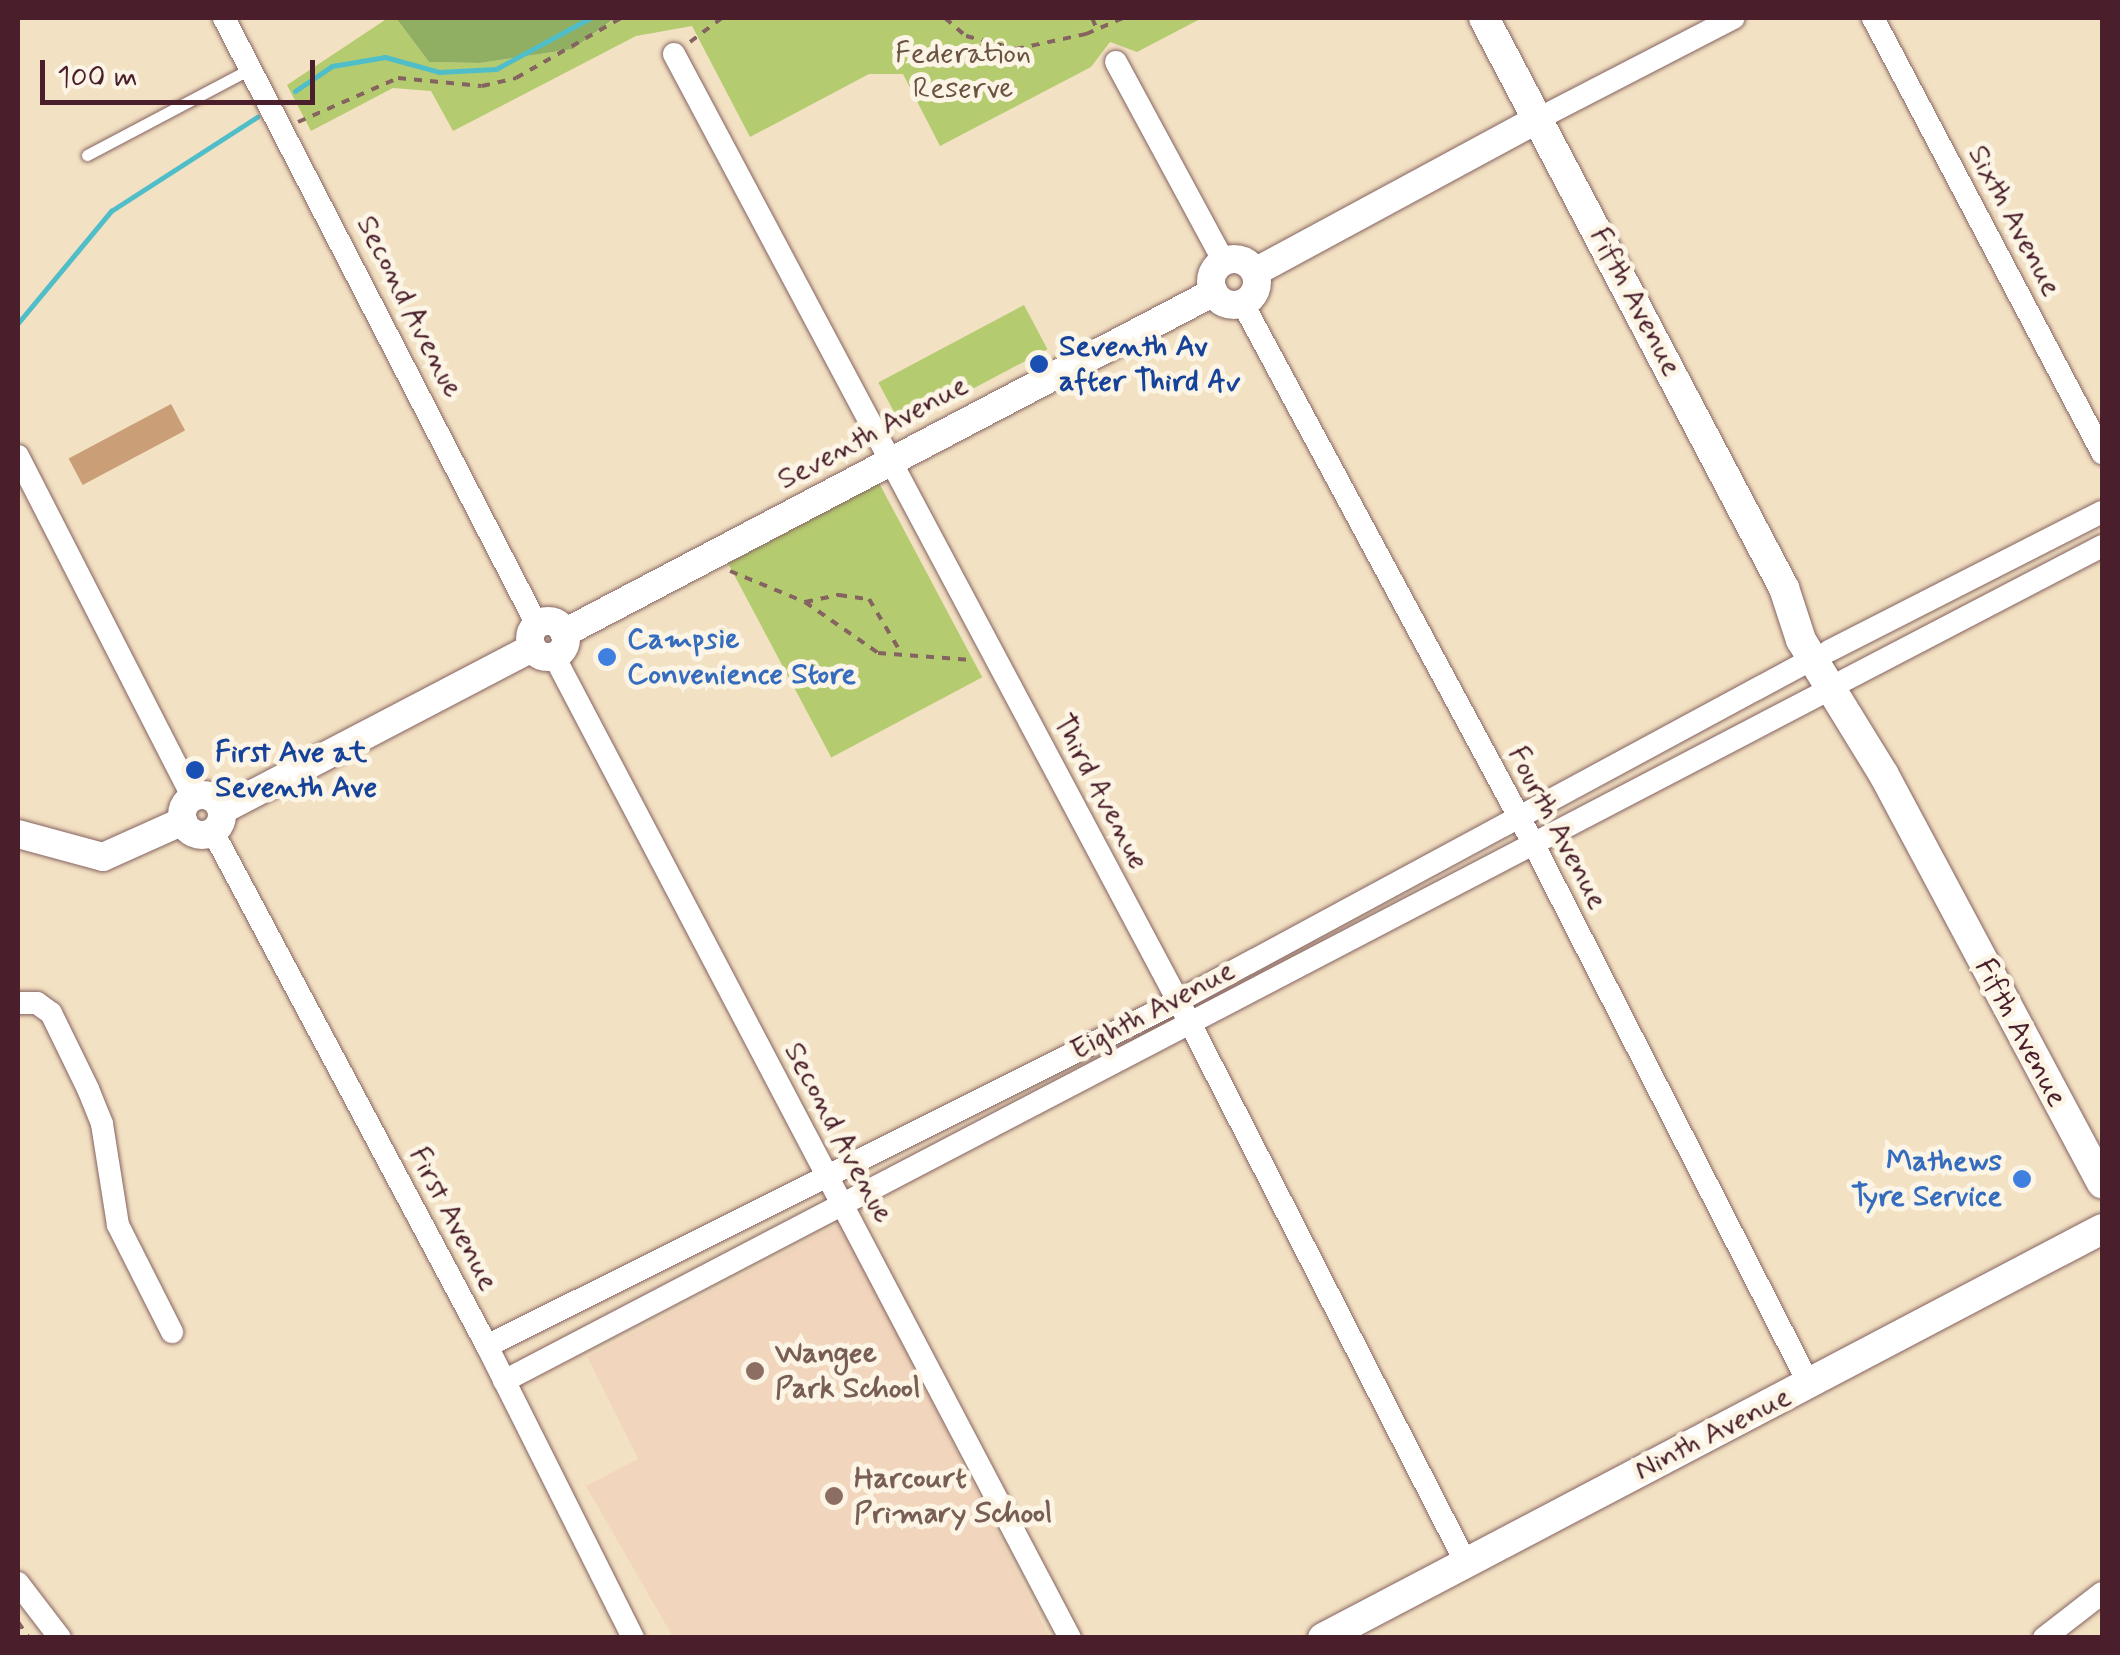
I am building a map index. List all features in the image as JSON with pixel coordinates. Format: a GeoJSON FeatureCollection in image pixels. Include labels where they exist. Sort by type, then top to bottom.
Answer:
{"type":"FeatureCollection","features":[{"type":"Feature","properties":{"kind":"main road","name":"Fifth Avenue"},"geometry":{"type":"LineString","coordinates":[[1484,18],[2102,1182]]}},
{"type":"Feature","properties":{"kind":"main road","name":"Ninth Avenue"},"geometry":{"type":"LineString","coordinates":[[1323,1638],[2102,1229]]}},
{"type":"Feature","properties":{"kind":"street","name":"Second Avenue"},"geometry":{"type":"LineString","coordinates":[[224,18],[285,128],[547,640],[1070,1638]]}},
{"type":"Feature","properties":{"kind":"street"},"geometry":{"type":"LineString","coordinates":[[1255,272],[1734,18]]}},
{"type":"Feature","properties":{"kind":"street","name":"Sixth Avenue"},"geometry":{"type":"LineString","coordinates":[[1873,18],[2102,453]]}},
{"type":"Feature","properties":{"kind":"street","name":"Third Avenue"},"geometry":{"type":"LineString","coordinates":[[674,54],[1178,1001],[1466,1563]]}},
{"type":"Feature","properties":{"kind":"street"},"geometry":{"type":"LineString","coordinates":[[1116,62],[1224,262]]}},
{"type":"Feature","properties":{"kind":"street"},"geometry":{"type":"LineString","coordinates":[[1238,259],[1255,272],[1255,293],[1244,304],[1230,305],[1214,292],[1214,272],[1224,262],[1238,259]]}},
{"type":"Feature","properties":{"kind":"street","name":"Seventh Avenue"},"geometry":{"type":"LineString","coordinates":[[217,821],[547,640],[1214,292]]}},
{"type":"Feature","properties":{"kind":"street","name":"Fourth Avenue"},"geometry":{"type":"LineString","coordinates":[[1244,304],[1534,845],[1809,1384]]}},
{"type":"Feature","properties":{"kind":"street"},"geometry":{"type":"LineString","coordinates":[[18,456],[188,809],[195,834],[217,821]]}},
{"type":"Feature","properties":{"kind":"street","name":"Eighth Avenue"},"geometry":{"type":"LineString","coordinates":[[487,1346],[1178,1001],[1820,655],[2102,512]]}},
{"type":"Feature","properties":{"kind":"street","name":"Eighth Avenue"},"geometry":{"type":"LineString","coordinates":[[504,1381],[845,1208],[2102,546]]}},
{"type":"Feature","properties":{"kind":"street"},"geometry":{"type":"LineString","coordinates":[[18,834],[103,858],[188,809]]}},
{"type":"Feature","properties":{"kind":"street","name":"First Avenue"},"geometry":{"type":"LineString","coordinates":[[217,821],[633,1638]]}},
{"type":"Feature","properties":{"kind":"street"},"geometry":{"type":"LineString","coordinates":[[18,1003],[37,1003],[51,1013],[88,1089],[102,1124],[118,1225],[172,1332]]}},
{"type":"Feature","properties":{"kind":"street"},"geometry":{"type":"LineString","coordinates":[[18,1583],[60,1638]]}},
{"type":"Feature","properties":{"kind":"street"},"geometry":{"type":"LineString","coordinates":[[2044,1638],[2102,1593]]}},
{"type":"Feature","properties":{"kind":"lane"},"geometry":{"type":"LineString","coordinates":[[87,155],[252,68]]}},
{"type":"Feature","properties":{"kind":"lane"},"geometry":{"type":"LineString","coordinates":[[1686,727],[1703,755]]}},
{"type":"Feature","properties":{"kind":"lane"},"geometry":{"type":"LineString","coordinates":[[1633,756],[1648,784]]}},
{"type":"Feature","properties":{"kind":"lane"},"geometry":{"type":"LineString","coordinates":[[1395,884],[1408,911]]}},
{"type":"Feature","properties":{"kind":"lane"},"geometry":{"type":"LineString","coordinates":[[1293,939],[1306,965]]}},
{"type":"Feature","properties":{"kind":"path"},"geometry":{"type":"LineString","coordinates":[[285,128],[387,81],[482,86],[516,78],[621,18]]}},
{"type":"Feature","properties":{"kind":"path"},"geometry":{"type":"LineString","coordinates":[[674,54],[722,18]]}},
{"type":"Feature","properties":{"kind":"path"},"geometry":{"type":"LineString","coordinates":[[945,18],[966,36],[1016,49],[1097,29],[1123,18]]}},
{"type":"Feature","properties":{"kind":"path"},"geometry":{"type":"LineString","coordinates":[[1092,18],[1097,29]]}},
{"type":"Feature","properties":{"kind":"path"},"geometry":{"type":"LineString","coordinates":[[730,571],[805,602],[859,644],[878,653],[996,662]]}},
{"type":"Feature","properties":{"kind":"path"},"geometry":{"type":"LineString","coordinates":[[805,602],[839,595],[869,600],[900,652]]}},
{"type":"Feature","properties":{"kind":"path"},"geometry":{"type":"LineString","coordinates":[[18,1622],[30,1638]]}},
{"type":"Feature","properties":{"kind":"shaded area"},"geometry":{"type":"Polygon","coordinates":[[[839,1224],[1049,1637],[673,1637],[586,1486],[638,1459],[587,1357],[839,1224]]]}},
{"type":"Feature","properties":{"kind":"green space","name":"Federation Reserve"},"geometry":{"type":"Polygon","coordinates":[[[388,18],[396,18],[429,62],[480,63],[573,49],[616,18],[1202,18],[1137,52],[1110,42],[1091,67],[940,146],[903,74],[869,74],[750,137],[692,26],[636,36],[453,131],[431,91],[393,88],[311,131],[287,85],[388,18]]]}},
{"type":"Feature","properties":{"kind":"green space"},"geometry":{"type":"Polygon","coordinates":[[[396,18],[615,18],[573,49],[480,63],[429,62],[396,18]]]}},
{"type":"Feature","properties":{"kind":"green space"},"geometry":{"type":"Polygon","coordinates":[[[1024,305],[1047,349],[902,427],[878,382],[1024,305]]]}},
{"type":"Feature","properties":{"kind":"green space"},"geometry":{"type":"Polygon","coordinates":[[[879,483],[982,677],[831,758],[728,563],[879,483]]]}},
{"type":"Feature","properties":{"kind":"building"},"geometry":{"type":"Polygon","coordinates":[[[171,404],[185,430],[83,485],[69,458],[171,404]]]}},
{"type":"Feature","properties":{"kind":"waterway"},"geometry":{"type":"LineString","coordinates":[[295,91],[332,66],[385,57],[439,72],[496,69],[590,18]]}},
{"type":"Feature","properties":{"kind":"waterway"},"geometry":{"type":"LineString","coordinates":[[18,323],[111,211],[257,117]]}},
{"type":"Feature","properties":{"kind":"place","name":"Seventh Av after Third Av"},"geometry":{"type":"Point","coordinates":[1039,364]}},
{"type":"Feature","properties":{"kind":"place","name":"Campsie Convenience Store"},"geometry":{"type":"Point","coordinates":[607,657]}},
{"type":"Feature","properties":{"kind":"place","name":"First Ave at Seventh Ave"},"geometry":{"type":"Point","coordinates":[195,770]}},
{"type":"Feature","properties":{"kind":"place","name":"Mathews Tyre Service"},"geometry":{"type":"Point","coordinates":[2022,1179]}},
{"type":"Feature","properties":{"kind":"place","name":"Wangee Park School"},"geometry":{"type":"Point","coordinates":[755,1371]}},
{"type":"Feature","properties":{"kind":"place","name":"Harcourt Primary School"},"geometry":{"type":"Point","coordinates":[834,1496]}}]}
